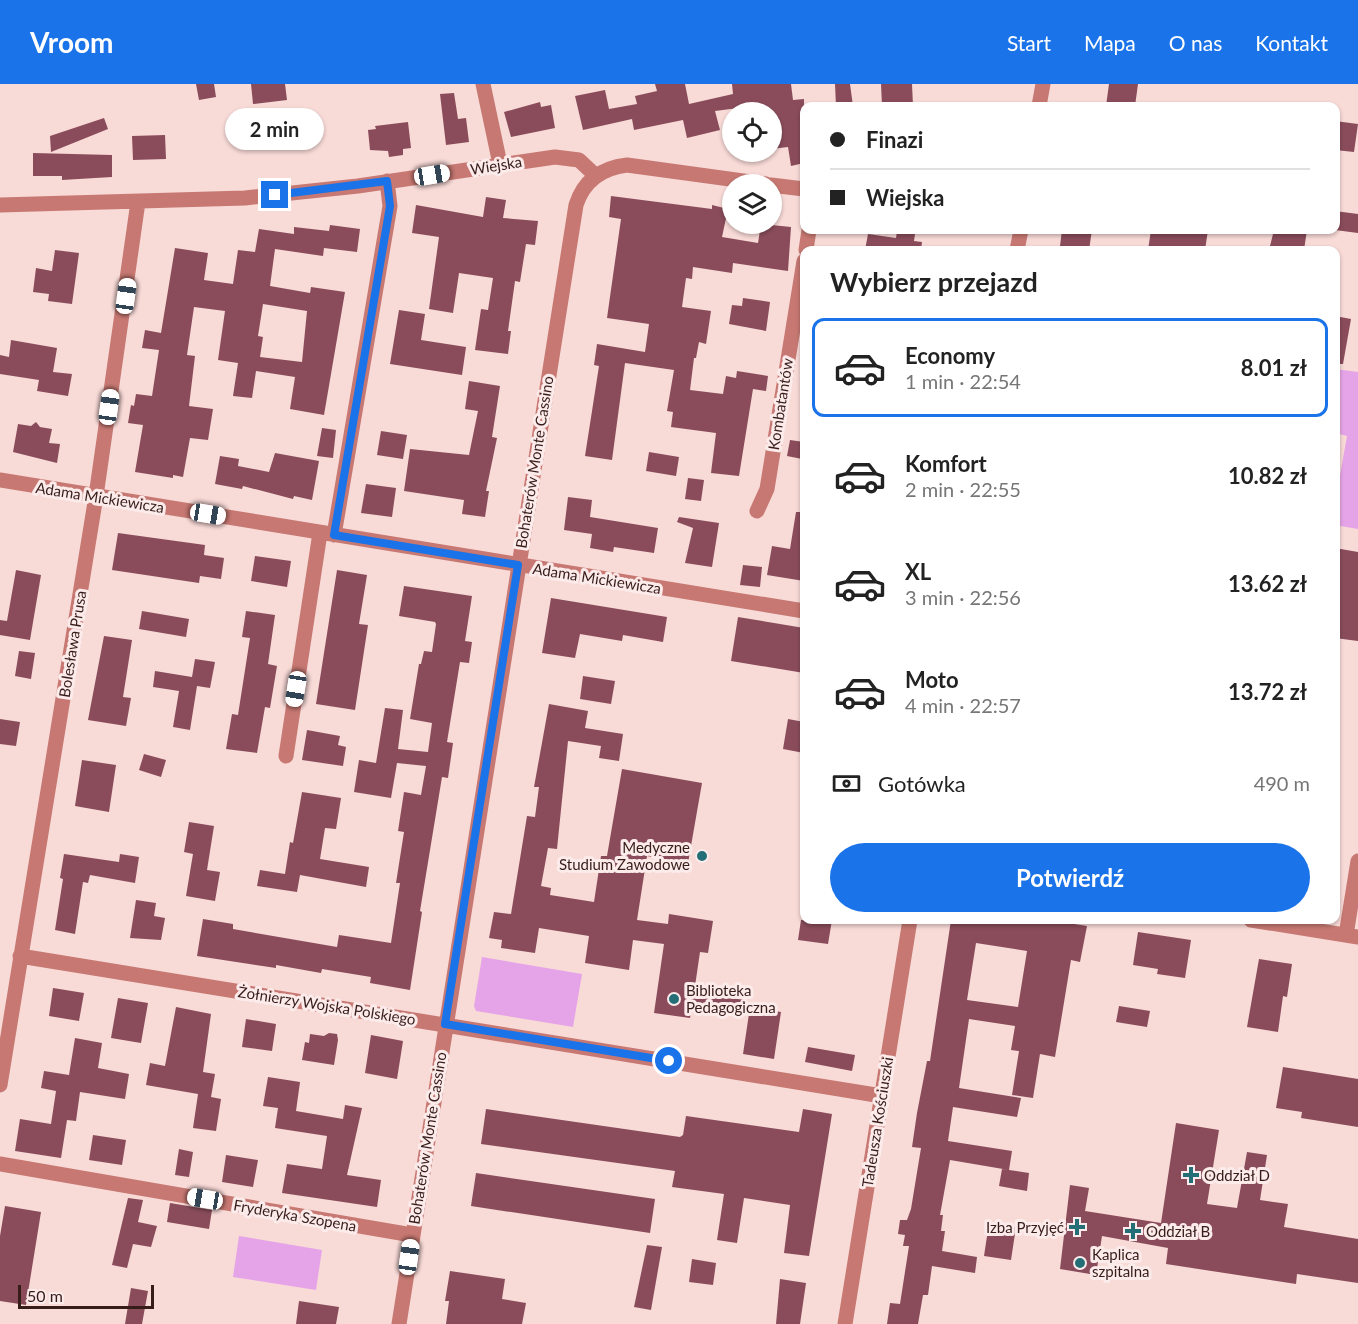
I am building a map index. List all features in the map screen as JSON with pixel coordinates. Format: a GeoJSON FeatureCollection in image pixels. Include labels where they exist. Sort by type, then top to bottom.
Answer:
{"type":"FeatureCollection","features":[{"type":"Feature","properties":{"kind":"street"},"geometry":{"type":"LineString","coordinates":[[483,84],[500,164]]}},
{"type":"Feature","properties":{"kind":"street"},"geometry":{"type":"LineString","coordinates":[[1040,102],[1042,84]]}},
{"type":"Feature","properties":{"kind":"street","name":"Wiejska"},"geometry":{"type":"LineString","coordinates":[[0,205],[255,197],[568,157],[583,162],[596,176]]}},
{"type":"Feature","properties":{"kind":"street"},"geometry":{"type":"LineString","coordinates":[[596,176],[608,170],[634,165],[722,178]]}},
{"type":"Feature","properties":{"kind":"street","name":"Bohaterów Monte Cassino"},"geometry":{"type":"LineString","coordinates":[[399,1324],[574,211],[585,186],[596,176]]}},
{"type":"Feature","properties":{"kind":"street"},"geometry":{"type":"LineString","coordinates":[[286,756],[390,206],[387,181]]}},
{"type":"Feature","properties":{"kind":"street"},"geometry":{"type":"LineString","coordinates":[[782,186],[800,189]]}},
{"type":"Feature","properties":{"kind":"street","name":"Bolesława Prusa"},"geometry":{"type":"LineString","coordinates":[[0,1085],[96,496],[138,202]]}},
{"type":"Feature","properties":{"kind":"street","name":"Kombatantów"},"geometry":{"type":"LineString","coordinates":[[757,511],[766,489],[800,285]]}},
{"type":"Feature","properties":{"kind":"street","name":"Adama Mickiewicza"},"geometry":{"type":"LineString","coordinates":[[0,480],[800,610]]}},
{"type":"Feature","properties":{"kind":"street"},"geometry":{"type":"LineString","coordinates":[[1276,924],[1352,936],[1358,861]]}},
{"type":"Feature","properties":{"kind":"street","name":"Tadeusza Kościuszki"},"geometry":{"type":"LineString","coordinates":[[845,1324],[909,924]]}},
{"type":"Feature","properties":{"kind":"street","name":"Żołnierzy Wojska Polskiego"},"geometry":{"type":"LineString","coordinates":[[20,956],[882,1096]]}},
{"type":"Feature","properties":{"kind":"street","name":"Fryderyka Szopena"},"geometry":{"type":"LineString","coordinates":[[0,1164],[412,1235]]}},
{"type":"Feature","properties":{"kind":"shaded area"},"geometry":{"type":"Polygon","coordinates":[[[1340,370],[1358,372],[1358,529],[1340,526],[1340,476],[1347,436],[1340,434],[1340,370]]]}},
{"type":"Feature","properties":{"kind":"shaded area"},"geometry":{"type":"Polygon","coordinates":[[[482,957],[582,974],[573,1027],[476,1011],[474,1006],[482,957]]]}},
{"type":"Feature","properties":{"kind":"shaded area"},"geometry":{"type":"Polygon","coordinates":[[[239,1236],[322,1250],[316,1290],[233,1277],[239,1236]]]}},
{"type":"Feature","properties":{"kind":"building"},"geometry":{"type":"Polygon","coordinates":[[[196,84],[214,84],[216,97],[199,100],[196,84]]]}},
{"type":"Feature","properties":{"kind":"building"},"geometry":{"type":"Polygon","coordinates":[[[251,84],[285,84],[287,100],[253,104],[251,84]]]}},
{"type":"Feature","properties":{"kind":"building"},"geometry":{"type":"Polygon","coordinates":[[[655,84],[685,84],[689,104],[733,94],[732,84],[791,84],[793,100],[804,99],[804,102],[800,102],[800,164],[791,166],[788,147],[782,148],[782,102],[722,102],[722,110],[715,111],[720,130],[687,138],[683,120],[634,130],[632,119],[583,130],[575,96],[605,90],[609,109],[637,104],[635,96],[657,91],[655,84]]]}},
{"type":"Feature","properties":{"kind":"building"},"geometry":{"type":"Polygon","coordinates":[[[835,84],[850,84],[852,102],[836,102],[835,84]]]}},
{"type":"Feature","properties":{"kind":"building"},"geometry":{"type":"Polygon","coordinates":[[[881,84],[912,84],[913,102],[882,102],[881,84]]]}},
{"type":"Feature","properties":{"kind":"building"},"geometry":{"type":"Polygon","coordinates":[[[1109,84],[1138,84],[1136,102],[1107,102],[1109,84]]]}},
{"type":"Feature","properties":{"kind":"building"},"geometry":{"type":"Polygon","coordinates":[[[454,93],[458,119],[466,118],[469,142],[446,145],[440,94],[454,93]]]}},
{"type":"Feature","properties":{"kind":"building"},"geometry":{"type":"Polygon","coordinates":[[[540,102],[541,107],[551,105],[555,128],[511,137],[504,112],[540,102]]]}},
{"type":"Feature","properties":{"kind":"building"},"geometry":{"type":"Polygon","coordinates":[[[104,118],[108,129],[51,152],[50,136],[104,118]]]}},
{"type":"Feature","properties":{"kind":"building"},"geometry":{"type":"Polygon","coordinates":[[[408,122],[411,148],[403,149],[403,155],[389,157],[388,151],[370,150],[368,130],[376,129],[375,126],[408,122]]]}},
{"type":"Feature","properties":{"kind":"building"},"geometry":{"type":"Polygon","coordinates":[[[1340,122],[1358,124],[1354,152],[1340,151],[1340,122]]]}},
{"type":"Feature","properties":{"kind":"building"},"geometry":{"type":"Polygon","coordinates":[[[165,135],[166,159],[133,160],[132,136],[165,135]]]}},
{"type":"Feature","properties":{"kind":"building"},"geometry":{"type":"Polygon","coordinates":[[[33,153],[112,155],[112,177],[62,180],[62,176],[33,176],[33,153]]]}},
{"type":"Feature","properties":{"kind":"building"},"geometry":{"type":"Polygon","coordinates":[[[611,196],[712,209],[712,205],[722,208],[722,237],[758,243],[759,234],[782,234],[782,226],[791,227],[788,271],[733,263],[732,273],[693,267],[692,279],[686,278],[682,307],[711,311],[706,344],[699,342],[696,358],[694,358],[690,390],[723,394],[726,376],[736,378],[737,371],[768,376],[766,391],[753,389],[739,476],[711,473],[716,433],[671,427],[673,412],[667,411],[674,370],[625,363],[612,460],[585,456],[599,366],[594,365],[597,344],[645,352],[649,324],[607,318],[621,219],[609,217],[611,196]]]}},
{"type":"Feature","properties":{"kind":"building"},"geometry":{"type":"Polygon","coordinates":[[[486,197],[506,200],[503,218],[538,221],[535,245],[526,244],[520,282],[515,281],[508,331],[511,331],[508,354],[475,350],[481,309],[488,310],[493,278],[459,273],[453,313],[429,309],[439,237],[412,233],[416,205],[483,217],[486,197]]]}},
{"type":"Feature","properties":{"kind":"building"},"geometry":{"type":"Polygon","coordinates":[[[1340,212],[1358,214],[1358,233],[1340,231],[1340,212]]]}},
{"type":"Feature","properties":{"kind":"building"},"geometry":{"type":"Polygon","coordinates":[[[330,225],[360,229],[357,252],[324,248],[323,256],[275,249],[270,286],[310,293],[311,287],[345,292],[324,415],[290,409],[295,377],[256,371],[252,398],[233,396],[238,363],[218,360],[225,311],[194,307],[187,355],[195,356],[189,406],[213,409],[208,440],[190,438],[183,477],[173,475],[173,478],[135,472],[143,425],[128,423],[131,405],[134,406],[136,394],[152,396],[159,350],[142,348],[145,330],[161,333],[175,248],[208,253],[204,280],[233,284],[238,250],[255,252],[259,229],[294,234],[294,227],[329,231],[330,225]],[[263,304],[258,336],[263,337],[260,357],[302,362],[307,311],[263,304]]]}},
{"type":"Feature","properties":{"kind":"building"},"geometry":{"type":"Polygon","coordinates":[[[868,234],[896,238],[897,234],[915,234],[914,241],[922,242],[922,246],[866,246],[868,234]]]}},
{"type":"Feature","properties":{"kind":"building"},"geometry":{"type":"Polygon","coordinates":[[[1062,234],[1091,234],[1090,246],[1060,246],[1062,234]]]}},
{"type":"Feature","properties":{"kind":"building"},"geometry":{"type":"Polygon","coordinates":[[[1150,234],[1207,234],[1206,246],[1149,246],[1150,234]]]}},
{"type":"Feature","properties":{"kind":"building"},"geometry":{"type":"Polygon","coordinates":[[[1273,234],[1306,234],[1305,246],[1270,246],[1273,234]]]}},
{"type":"Feature","properties":{"kind":"building"},"geometry":{"type":"Polygon","coordinates":[[[55,250],[79,253],[72,304],[48,301],[49,294],[33,292],[36,268],[52,271],[55,250]]]}},
{"type":"Feature","properties":{"kind":"building"},"geometry":{"type":"Polygon","coordinates":[[[743,298],[770,302],[766,331],[729,324],[732,305],[742,306],[743,298]]]}},
{"type":"Feature","properties":{"kind":"building"},"geometry":{"type":"Polygon","coordinates":[[[399,310],[425,314],[421,340],[466,347],[462,375],[390,364],[399,310]]]}},
{"type":"Feature","properties":{"kind":"building"},"geometry":{"type":"Polygon","coordinates":[[[1340,317],[1351,319],[1343,364],[1340,364],[1340,317]]]}},
{"type":"Feature","properties":{"kind":"building"},"geometry":{"type":"Polygon","coordinates":[[[11,340],[57,348],[53,372],[72,374],[68,396],[37,391],[39,380],[0,374],[0,355],[9,357],[11,340]]]}},
{"type":"Feature","properties":{"kind":"building"},"geometry":{"type":"Polygon","coordinates":[[[469,381],[500,386],[492,437],[497,438],[486,491],[489,491],[485,517],[462,514],[464,500],[404,491],[410,449],[469,455],[478,411],[465,409],[469,381]]]}},
{"type":"Feature","properties":{"kind":"building"},"geometry":{"type":"Polygon","coordinates":[[[36,422],[40,427],[52,429],[49,443],[60,444],[57,463],[13,452],[18,424],[31,426],[36,422]]]}},
{"type":"Feature","properties":{"kind":"building"},"geometry":{"type":"Polygon","coordinates":[[[322,428],[336,430],[333,458],[317,456],[322,428]]]}},
{"type":"Feature","properties":{"kind":"building"},"geometry":{"type":"Polygon","coordinates":[[[381,431],[407,435],[403,459],[377,455],[381,431]]]}},
{"type":"Feature","properties":{"kind":"building"},"geometry":{"type":"Polygon","coordinates":[[[790,440],[800,441],[800,459],[787,456],[790,440]]]}},
{"type":"Feature","properties":{"kind":"building"},"geometry":{"type":"Polygon","coordinates":[[[649,452],[679,457],[676,476],[646,471],[649,452]]]}},
{"type":"Feature","properties":{"kind":"building"},"geometry":{"type":"Polygon","coordinates":[[[275,453],[319,461],[312,500],[294,496],[293,499],[243,486],[242,489],[215,484],[220,456],[239,459],[238,466],[269,472],[275,453]]]}},
{"type":"Feature","properties":{"kind":"building"},"geometry":{"type":"Polygon","coordinates":[[[688,478],[704,480],[701,501],[685,499],[688,478]]]}},
{"type":"Feature","properties":{"kind":"building"},"geometry":{"type":"Polygon","coordinates":[[[366,484],[396,488],[392,517],[361,513],[366,484]]]}},
{"type":"Feature","properties":{"kind":"building"},"geometry":{"type":"Polygon","coordinates":[[[568,497],[592,500],[590,517],[658,528],[654,553],[614,547],[613,552],[590,548],[592,534],[564,530],[568,497]]]}},
{"type":"Feature","properties":{"kind":"building"},"geometry":{"type":"Polygon","coordinates":[[[796,512],[800,512],[800,580],[767,575],[772,546],[790,549],[796,512]]]}},
{"type":"Feature","properties":{"kind":"building"},"geometry":{"type":"Polygon","coordinates":[[[679,517],[719,523],[712,567],[685,563],[693,528],[677,522],[679,517]]]}},
{"type":"Feature","properties":{"kind":"building"},"geometry":{"type":"Polygon","coordinates":[[[118,533],[205,545],[204,555],[224,558],[221,579],[200,576],[199,583],[112,570],[118,533]]]}},
{"type":"Feature","properties":{"kind":"building"},"geometry":{"type":"Polygon","coordinates":[[[1340,549],[1358,552],[1358,641],[1340,639],[1340,549]]]}},
{"type":"Feature","properties":{"kind":"building"},"geometry":{"type":"Polygon","coordinates":[[[255,556],[291,561],[287,587],[251,581],[255,556]]]}},
{"type":"Feature","properties":{"kind":"building"},"geometry":{"type":"Polygon","coordinates":[[[743,565],[762,567],[760,587],[740,585],[743,565]]]}},
{"type":"Feature","properties":{"kind":"building"},"geometry":{"type":"Polygon","coordinates":[[[16,570],[41,575],[30,640],[0,635],[0,620],[7,621],[16,570]]]}},
{"type":"Feature","properties":{"kind":"building"},"geometry":{"type":"Polygon","coordinates":[[[337,570],[367,575],[359,624],[368,625],[355,710],[316,704],[337,570]]]}},
{"type":"Feature","properties":{"kind":"building"},"geometry":{"type":"Polygon","coordinates":[[[404,586],[472,596],[465,641],[472,642],[469,663],[460,662],[447,742],[453,743],[448,778],[442,777],[420,911],[422,912],[410,990],[370,983],[371,977],[322,969],[321,973],[276,965],[276,968],[197,956],[203,919],[233,924],[233,929],[337,947],[339,935],[391,943],[400,883],[396,883],[404,832],[398,831],[404,792],[421,795],[426,766],[397,763],[391,798],[354,792],[359,760],[376,763],[385,708],[403,710],[398,749],[428,752],[432,723],[410,719],[419,664],[421,664],[424,651],[432,652],[436,624],[399,616],[404,586]]]}},
{"type":"Feature","properties":{"kind":"building"},"geometry":{"type":"Polygon","coordinates":[[[551,598],[667,617],[663,642],[623,635],[622,641],[580,634],[575,658],[542,653],[551,598]]]}},
{"type":"Feature","properties":{"kind":"building"},"geometry":{"type":"Polygon","coordinates":[[[142,611],[189,619],[186,637],[139,629],[142,611]]]}},
{"type":"Feature","properties":{"kind":"building"},"geometry":{"type":"Polygon","coordinates":[[[246,611],[275,615],[268,664],[277,666],[270,708],[265,707],[257,753],[226,749],[232,714],[238,715],[250,638],[242,637],[246,611]]]}},
{"type":"Feature","properties":{"kind":"building"},"geometry":{"type":"Polygon","coordinates":[[[738,617],[800,627],[800,672],[731,661],[738,617]]]}},
{"type":"Feature","properties":{"kind":"building"},"geometry":{"type":"Polygon","coordinates":[[[104,636],[132,640],[123,697],[131,698],[126,726],[88,720],[104,636]]]}},
{"type":"Feature","properties":{"kind":"building"},"geometry":{"type":"Polygon","coordinates":[[[19,651],[35,653],[31,679],[15,676],[19,651]]]}},
{"type":"Feature","properties":{"kind":"building"},"geometry":{"type":"Polygon","coordinates":[[[195,659],[215,662],[210,688],[197,686],[190,730],[173,727],[179,691],[153,687],[155,671],[192,677],[195,659]]]}},
{"type":"Feature","properties":{"kind":"building"},"geometry":{"type":"Polygon","coordinates":[[[583,676],[615,681],[611,704],[580,699],[583,676]]]}},
{"type":"Feature","properties":{"kind":"building"},"geometry":{"type":"Polygon","coordinates":[[[549,704],[588,711],[585,728],[623,734],[619,761],[599,758],[601,746],[568,741],[557,849],[548,848],[541,886],[551,888],[550,895],[594,902],[601,856],[607,856],[622,769],[702,783],[688,863],[647,856],[637,920],[668,924],[669,914],[713,921],[708,953],[700,952],[694,993],[745,1000],[742,1016],[692,1008],[690,1018],[654,1013],[664,944],[633,940],[629,970],[585,963],[589,936],[539,928],[535,953],[501,948],[502,940],[489,938],[494,912],[511,914],[527,816],[535,817],[539,787],[534,787],[549,704]]]}},
{"type":"Feature","properties":{"kind":"building"},"geometry":{"type":"Polygon","coordinates":[[[0,719],[20,722],[16,746],[0,744],[0,719]]]}},
{"type":"Feature","properties":{"kind":"building"},"geometry":{"type":"Polygon","coordinates":[[[788,719],[800,721],[800,752],[783,749],[788,719]]]}},
{"type":"Feature","properties":{"kind":"building"},"geometry":{"type":"Polygon","coordinates":[[[307,730],[340,736],[338,745],[346,747],[343,766],[302,760],[307,730]]]}},
{"type":"Feature","properties":{"kind":"building"},"geometry":{"type":"Polygon","coordinates":[[[144,754],[166,760],[161,777],[139,770],[144,754]]]}},
{"type":"Feature","properties":{"kind":"building"},"geometry":{"type":"Polygon","coordinates":[[[82,760],[116,765],[109,812],[75,806],[82,760]]]}},
{"type":"Feature","properties":{"kind":"building"},"geometry":{"type":"Polygon","coordinates":[[[302,792],[341,798],[336,829],[325,828],[320,859],[369,867],[366,887],[300,875],[297,892],[257,886],[260,870],[285,874],[302,792]]]}},
{"type":"Feature","properties":{"kind":"building"},"geometry":{"type":"Polygon","coordinates":[[[189,822],[214,826],[207,870],[220,872],[215,901],[186,896],[193,854],[184,852],[189,822]]]}},
{"type":"Feature","properties":{"kind":"building"},"geometry":{"type":"Polygon","coordinates":[[[64,854],[119,862],[120,854],[139,857],[135,883],[90,875],[88,883],[83,882],[75,934],[55,930],[63,879],[60,878],[64,854]]]}},
{"type":"Feature","properties":{"kind":"building"},"geometry":{"type":"Polygon","coordinates":[[[136,900],[156,903],[154,916],[165,918],[161,940],[130,938],[136,900]]]}},
{"type":"Feature","properties":{"kind":"building"},"geometry":{"type":"Polygon","coordinates":[[[800,924],[831,924],[828,944],[798,940],[800,924]]]}},
{"type":"Feature","properties":{"kind":"building"},"geometry":{"type":"Polygon","coordinates":[[[950,924],[1074,924],[1087,926],[1080,962],[1071,960],[1055,1057],[1040,1054],[1033,1098],[1012,1095],[1019,1051],[1011,1050],[1015,1026],[969,1019],[959,1088],[1021,1098],[1017,1117],[953,1107],[948,1141],[1012,1151],[1009,1170],[950,1160],[940,1215],[943,1215],[941,1231],[945,1231],[942,1251],[977,1257],[975,1273],[932,1266],[928,1295],[923,1295],[918,1324],[887,1324],[890,1303],[900,1304],[909,1246],[903,1246],[905,1235],[898,1234],[900,1220],[907,1220],[911,1209],[921,1148],[912,1147],[927,1061],[930,1061],[950,924]],[[976,943],[967,1000],[1018,1007],[1027,951],[976,943]]]}},
{"type":"Feature","properties":{"kind":"building"},"geometry":{"type":"Polygon","coordinates":[[[1138,932],[1191,940],[1185,978],[1157,974],[1158,969],[1133,965],[1138,932]]]}},
{"type":"Feature","properties":{"kind":"building"},"geometry":{"type":"Polygon","coordinates":[[[1259,959],[1292,964],[1287,997],[1283,996],[1278,1032],[1247,1027],[1259,959]]]}},
{"type":"Feature","properties":{"kind":"building"},"geometry":{"type":"Polygon","coordinates":[[[53,988],[84,993],[79,1021],[49,1016],[53,988]]]}},
{"type":"Feature","properties":{"kind":"building"},"geometry":{"type":"Polygon","coordinates":[[[118,998],[148,1003],[141,1043],[111,1038],[118,998]]]}},
{"type":"Feature","properties":{"kind":"building"},"geometry":{"type":"Polygon","coordinates":[[[1119,1006],[1150,1011],[1147,1027],[1116,1022],[1119,1006]]]}},
{"type":"Feature","properties":{"kind":"building"},"geometry":{"type":"Polygon","coordinates":[[[176,1007],[211,1014],[203,1072],[215,1074],[211,1097],[221,1099],[216,1131],[193,1128],[198,1094],[146,1085],[150,1063],[165,1066],[176,1007]]]}},
{"type":"Feature","properties":{"kind":"building"},"geometry":{"type":"Polygon","coordinates":[[[750,1007],[781,1012],[774,1059],[743,1054],[750,1007]]]}},
{"type":"Feature","properties":{"kind":"building"},"geometry":{"type":"Polygon","coordinates":[[[246,1019],[276,1024],[272,1051],[242,1047],[246,1019]]]}},
{"type":"Feature","properties":{"kind":"building"},"geometry":{"type":"Polygon","coordinates":[[[329,1033],[337,1034],[338,1040],[334,1065],[302,1060],[305,1042],[309,1043],[310,1034],[324,1036],[329,1033]]]}},
{"type":"Feature","properties":{"kind":"building"},"geometry":{"type":"Polygon","coordinates":[[[371,1035],[403,1041],[397,1079],[365,1073],[371,1035]]]}},
{"type":"Feature","properties":{"kind":"building"},"geometry":{"type":"Polygon","coordinates":[[[75,1038],[102,1043],[98,1068],[129,1074],[125,1099],[80,1092],[76,1121],[67,1120],[61,1158],[15,1151],[20,1119],[51,1124],[56,1091],[41,1088],[44,1071],[69,1075],[75,1038]]]}},
{"type":"Feature","properties":{"kind":"building"},"geometry":{"type":"Polygon","coordinates":[[[808,1047],[855,1055],[852,1071],[805,1062],[808,1047]]]}},
{"type":"Feature","properties":{"kind":"building"},"geometry":{"type":"Polygon","coordinates":[[[1283,1067],[1358,1079],[1358,1127],[1301,1118],[1302,1112],[1276,1108],[1283,1067]]]}},
{"type":"Feature","properties":{"kind":"building"},"geometry":{"type":"Polygon","coordinates":[[[268,1077],[300,1082],[296,1111],[343,1119],[345,1105],[362,1108],[347,1175],[381,1180],[377,1207],[282,1193],[287,1164],[322,1169],[327,1136],[275,1128],[278,1108],[263,1106],[268,1077]]]}},
{"type":"Feature","properties":{"kind":"building"},"geometry":{"type":"Polygon","coordinates":[[[486,1109],[680,1137],[683,1135],[686,1116],[799,1132],[803,1109],[832,1114],[809,1256],[784,1253],[790,1205],[744,1198],[737,1243],[717,1240],[724,1194],[672,1187],[675,1171],[481,1144],[486,1109]]]}},
{"type":"Feature","properties":{"kind":"building"},"geometry":{"type":"Polygon","coordinates":[[[1176,1123],[1219,1130],[1207,1204],[1237,1208],[1247,1152],[1267,1155],[1260,1200],[1288,1204],[1284,1227],[1358,1239],[1358,1283],[1297,1274],[1296,1284],[1166,1264],[1168,1248],[1102,1236],[1096,1275],[1060,1269],[1070,1185],[1089,1188],[1085,1211],[1161,1223],[1176,1123]]]}},
{"type":"Feature","properties":{"kind":"building"},"geometry":{"type":"Polygon","coordinates":[[[93,1135],[126,1140],[122,1165],[89,1160],[93,1135]]]}},
{"type":"Feature","properties":{"kind":"building"},"geometry":{"type":"Polygon","coordinates":[[[179,1149],[193,1152],[189,1177],[175,1175],[179,1149]]]}},
{"type":"Feature","properties":{"kind":"building"},"geometry":{"type":"Polygon","coordinates":[[[226,1155],[258,1160],[253,1187],[222,1182],[226,1155]]]}},
{"type":"Feature","properties":{"kind":"building"},"geometry":{"type":"Polygon","coordinates":[[[1002,1169],[1029,1173],[1027,1191],[999,1186],[1002,1169]]]}},
{"type":"Feature","properties":{"kind":"building"},"geometry":{"type":"Polygon","coordinates":[[[476,1173],[655,1199],[650,1233],[471,1206],[476,1173]]]}},
{"type":"Feature","properties":{"kind":"building"},"geometry":{"type":"Polygon","coordinates":[[[128,1198],[143,1200],[138,1222],[157,1226],[151,1247],[133,1244],[127,1268],[112,1265],[128,1198]]]}},
{"type":"Feature","properties":{"kind":"building"},"geometry":{"type":"Polygon","coordinates":[[[170,1203],[212,1210],[209,1229],[167,1222],[170,1203]]]}},
{"type":"Feature","properties":{"kind":"building"},"geometry":{"type":"Polygon","coordinates":[[[5,1206],[41,1212],[26,1305],[0,1301],[0,1236],[5,1206]]]}},
{"type":"Feature","properties":{"kind":"building"},"geometry":{"type":"Polygon","coordinates":[[[989,1223],[1016,1227],[1011,1260],[984,1256],[989,1223]]]}},
{"type":"Feature","properties":{"kind":"building"},"geometry":{"type":"Polygon","coordinates":[[[647,1245],[662,1247],[651,1310],[634,1307],[647,1245]]]}},
{"type":"Feature","properties":{"kind":"building"},"geometry":{"type":"Polygon","coordinates":[[[692,1259],[716,1263],[713,1285],[689,1282],[692,1259]]]}},
{"type":"Feature","properties":{"kind":"building"},"geometry":{"type":"Polygon","coordinates":[[[450,1271],[505,1279],[502,1299],[526,1303],[522,1324],[446,1324],[449,1301],[445,1301],[450,1271]]]}},
{"type":"Feature","properties":{"kind":"building"},"geometry":{"type":"Polygon","coordinates":[[[780,1279],[806,1283],[800,1324],[776,1324],[780,1279]]]}},
{"type":"Feature","properties":{"kind":"building"},"geometry":{"type":"Polygon","coordinates":[[[131,1288],[148,1291],[142,1324],[125,1324],[131,1288]]]}},
{"type":"Feature","properties":{"kind":"building"},"geometry":{"type":"Polygon","coordinates":[[[299,1301],[339,1307],[336,1324],[296,1324],[299,1301]]]}},
{"type":"Feature","properties":{"kind":"place","name":"Medyczne Studium Zawodowe"},"geometry":{"type":"Point","coordinates":[702,856]}},
{"type":"Feature","properties":{"kind":"place","name":"Biblioteka Pedagogiczna"},"geometry":{"type":"Point","coordinates":[674,999]}},
{"type":"Feature","properties":{"kind":"place","name":"Oddział D"},"geometry":{"type":"Point","coordinates":[1191,1175]}},
{"type":"Feature","properties":{"kind":"place","name":"Izba Przyjęć"},"geometry":{"type":"Point","coordinates":[1077,1227]}},
{"type":"Feature","properties":{"kind":"place","name":"Oddział B"},"geometry":{"type":"Point","coordinates":[1133,1231]}},
{"type":"Feature","properties":{"kind":"place","name":"Kaplica szpitalna"},"geometry":{"type":"Point","coordinates":[1080,1263]}},
{"type":"Feature","properties":{"kind":"route"},"geometry":{"type":"LineString","coordinates":[[275,195],[387,181],[390,206],[334,535],[518,565],[445,1024],[669,1061]]}}]}
